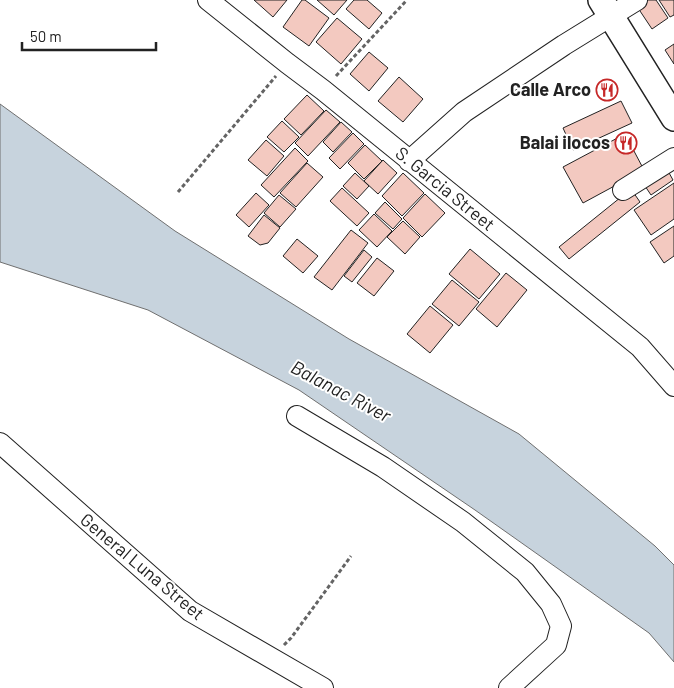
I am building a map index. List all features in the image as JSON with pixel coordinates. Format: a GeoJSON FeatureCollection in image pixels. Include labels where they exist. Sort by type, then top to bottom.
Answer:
{"type":"FeatureCollection","features":[{"type":"Feature","properties":{"kind":"main road"},"geometry":{"type":"LineString","coordinates":[[606,8],[674,118]]}},
{"type":"Feature","properties":{"kind":"street","name":"S. Garcia Street"},"geometry":{"type":"LineString","coordinates":[[208,0],[323,90],[640,347],[674,386]]}},
{"type":"Feature","properties":{"kind":"street"},"geometry":{"type":"LineString","coordinates":[[409,161],[464,112],[564,45],[606,8],[637,0]]}},
{"type":"Feature","properties":{"kind":"street"},"geometry":{"type":"LineString","coordinates":[[623,190],[674,158]]}},
{"type":"Feature","properties":{"kind":"street"},"geometry":{"type":"LineString","coordinates":[[297,416],[383,467],[463,522],[525,572],[551,604],[561,626],[556,645],[529,680],[509,688]]}},
{"type":"Feature","properties":{"kind":"street","name":"General Luna Street"},"geometry":{"type":"LineString","coordinates":[[0,443],[190,611],[270,657],[310,685]]}},
{"type":"Feature","properties":{"kind":"path"},"geometry":{"type":"LineString","coordinates":[[323,90],[407,0]]}},
{"type":"Feature","properties":{"kind":"path"},"geometry":{"type":"LineString","coordinates":[[178,192],[287,63]]}},
{"type":"Feature","properties":{"kind":"path"},"geometry":{"type":"LineString","coordinates":[[270,657],[291,638],[351,556]]}},
{"type":"Feature","properties":{"kind":"water","name":"Balanac River"},"geometry":{"type":"Polygon","coordinates":[[[0,104],[175,231],[349,339],[519,434],[655,546],[674,565],[674,662],[649,633],[475,510],[299,390],[148,310],[0,262],[0,104]]]}},
{"type":"Feature","properties":{"kind":"building"},"geometry":{"type":"Polygon","coordinates":[[[254,0],[287,0],[273,17],[254,0]]]}},
{"type":"Feature","properties":{"kind":"building"},"geometry":{"type":"Polygon","coordinates":[[[302,0],[305,0],[329,18],[309,46],[283,27],[302,0]]]}},
{"type":"Feature","properties":{"kind":"building"},"geometry":{"type":"Polygon","coordinates":[[[317,0],[347,0],[334,15],[317,0]]]}},
{"type":"Feature","properties":{"kind":"building"},"geometry":{"type":"Polygon","coordinates":[[[354,0],[367,0],[382,13],[369,29],[346,9],[354,0]]]}},
{"type":"Feature","properties":{"kind":"building"},"geometry":{"type":"Polygon","coordinates":[[[644,0],[656,0],[668,18],[652,29],[636,5],[644,0]]]}},
{"type":"Feature","properties":{"kind":"building"},"geometry":{"type":"Polygon","coordinates":[[[659,0],[674,0],[674,15],[670,17],[659,0]]]}},
{"type":"Feature","properties":{"kind":"building"},"geometry":{"type":"Polygon","coordinates":[[[337,18],[362,39],[341,64],[316,42],[337,18]]]}},
{"type":"Feature","properties":{"kind":"building"},"geometry":{"type":"Polygon","coordinates":[[[674,44],[674,64],[665,50],[674,44]]]}},
{"type":"Feature","properties":{"kind":"building"},"geometry":{"type":"Polygon","coordinates":[[[369,52],[388,68],[369,91],[350,74],[369,52]]]}},
{"type":"Feature","properties":{"kind":"building"},"geometry":{"type":"Polygon","coordinates":[[[399,77],[423,99],[403,122],[378,101],[399,77]]]}},
{"type":"Feature","properties":{"kind":"building"},"geometry":{"type":"Polygon","coordinates":[[[307,95],[324,111],[301,135],[284,119],[307,95]]]}},
{"type":"Feature","properties":{"kind":"building"},"geometry":{"type":"Polygon","coordinates":[[[621,101],[632,123],[573,150],[563,128],[621,101]]]}},
{"type":"Feature","properties":{"kind":"building"},"geometry":{"type":"Polygon","coordinates":[[[326,110],[340,122],[308,156],[295,143],[326,110]]]}},
{"type":"Feature","properties":{"kind":"building"},"geometry":{"type":"Polygon","coordinates":[[[282,121],[299,137],[284,152],[267,137],[282,121]]]}},
{"type":"Feature","properties":{"kind":"building"},"geometry":{"type":"Polygon","coordinates":[[[341,122],[352,132],[333,152],[323,142],[341,122]]]}},
{"type":"Feature","properties":{"kind":"building"},"geometry":{"type":"Polygon","coordinates":[[[353,133],[364,144],[340,169],[329,158],[353,133]]]}},
{"type":"Feature","properties":{"kind":"building"},"geometry":{"type":"Polygon","coordinates":[[[625,134],[644,170],[583,203],[563,167],[625,134]]]}},
{"type":"Feature","properties":{"kind":"building"},"geometry":{"type":"Polygon","coordinates":[[[266,140],[284,156],[267,176],[248,160],[266,140]]]}},
{"type":"Feature","properties":{"kind":"building"},"geometry":{"type":"Polygon","coordinates":[[[365,145],[382,161],[364,179],[348,163],[365,145]]]}},
{"type":"Feature","properties":{"kind":"building"},"geometry":{"type":"Polygon","coordinates":[[[295,148],[308,161],[274,197],[261,185],[295,148]]]}},
{"type":"Feature","properties":{"kind":"building"},"geometry":{"type":"Polygon","coordinates":[[[383,160],[397,173],[378,194],[364,181],[383,160]]]}},
{"type":"Feature","properties":{"kind":"building"},"geometry":{"type":"Polygon","coordinates":[[[307,163],[323,177],[296,207],[280,193],[307,163]]]}},
{"type":"Feature","properties":{"kind":"building"},"geometry":{"type":"Polygon","coordinates":[[[668,171],[673,180],[651,195],[645,186],[668,171]]]}},
{"type":"Feature","properties":{"kind":"building"},"geometry":{"type":"Polygon","coordinates":[[[355,173],[369,186],[357,199],[343,186],[355,173]]]}},
{"type":"Feature","properties":{"kind":"building"},"geometry":{"type":"Polygon","coordinates":[[[403,173],[424,193],[402,216],[382,196],[403,173]]]}},
{"type":"Feature","properties":{"kind":"building"},"geometry":{"type":"Polygon","coordinates":[[[674,183],[674,219],[651,235],[634,210],[674,183]]]}},
{"type":"Feature","properties":{"kind":"building"},"geometry":{"type":"Polygon","coordinates":[[[342,188],[369,213],[357,226],[330,201],[342,188]]]}},
{"type":"Feature","properties":{"kind":"building"},"geometry":{"type":"Polygon","coordinates":[[[631,189],[640,202],[569,259],[559,247],[631,189]]]}},
{"type":"Feature","properties":{"kind":"building"},"geometry":{"type":"Polygon","coordinates":[[[256,193],[269,205],[249,227],[236,215],[256,193]]]}},
{"type":"Feature","properties":{"kind":"building"},"geometry":{"type":"Polygon","coordinates":[[[425,194],[445,213],[422,237],[403,218],[425,194]]]}},
{"type":"Feature","properties":{"kind":"building"},"geometry":{"type":"Polygon","coordinates":[[[279,195],[296,209],[280,227],[264,213],[279,195]]]}},
{"type":"Feature","properties":{"kind":"building"},"geometry":{"type":"Polygon","coordinates":[[[385,202],[402,219],[393,229],[375,213],[385,202]]]}},
{"type":"Feature","properties":{"kind":"building"},"geometry":{"type":"Polygon","coordinates":[[[374,214],[392,231],[377,247],[359,230],[374,214]]]}},
{"type":"Feature","properties":{"kind":"building"},"geometry":{"type":"Polygon","coordinates":[[[264,215],[280,228],[268,243],[260,245],[248,236],[264,215]]]}},
{"type":"Feature","properties":{"kind":"building"},"geometry":{"type":"Polygon","coordinates":[[[403,221],[420,237],[405,254],[387,237],[403,221]]]}},
{"type":"Feature","properties":{"kind":"building"},"geometry":{"type":"Polygon","coordinates":[[[674,226],[674,256],[664,263],[650,242],[674,226]]]}},
{"type":"Feature","properties":{"kind":"building"},"geometry":{"type":"Polygon","coordinates":[[[351,230],[368,243],[332,290],[314,277],[351,230]]]}},
{"type":"Feature","properties":{"kind":"building"},"geometry":{"type":"Polygon","coordinates":[[[297,239],[318,256],[303,273],[283,256],[297,239]]]}},
{"type":"Feature","properties":{"kind":"building"},"geometry":{"type":"Polygon","coordinates":[[[470,249],[500,274],[479,299],[449,274],[470,249]]]}},
{"type":"Feature","properties":{"kind":"building"},"geometry":{"type":"Polygon","coordinates":[[[364,250],[372,257],[352,282],[344,276],[364,250]]]}},
{"type":"Feature","properties":{"kind":"building"},"geometry":{"type":"Polygon","coordinates":[[[377,258],[394,271],[374,296],[357,283],[377,258]]]}},
{"type":"Feature","properties":{"kind":"building"},"geometry":{"type":"Polygon","coordinates":[[[506,273],[527,290],[497,327],[476,309],[506,273]]]}},
{"type":"Feature","properties":{"kind":"building"},"geometry":{"type":"Polygon","coordinates":[[[452,280],[479,302],[459,326],[432,304],[452,280]]]}},
{"type":"Feature","properties":{"kind":"building"},"geometry":{"type":"Polygon","coordinates":[[[430,306],[453,325],[430,353],[407,334],[430,306]]]}},
{"type":"Feature","properties":{"kind":"place","name":"Calle Arco"},"geometry":{"type":"Point","coordinates":[607,90]}},
{"type":"Feature","properties":{"kind":"place","name":"Balai ilocos"},"geometry":{"type":"Point","coordinates":[626,143]}}]}
